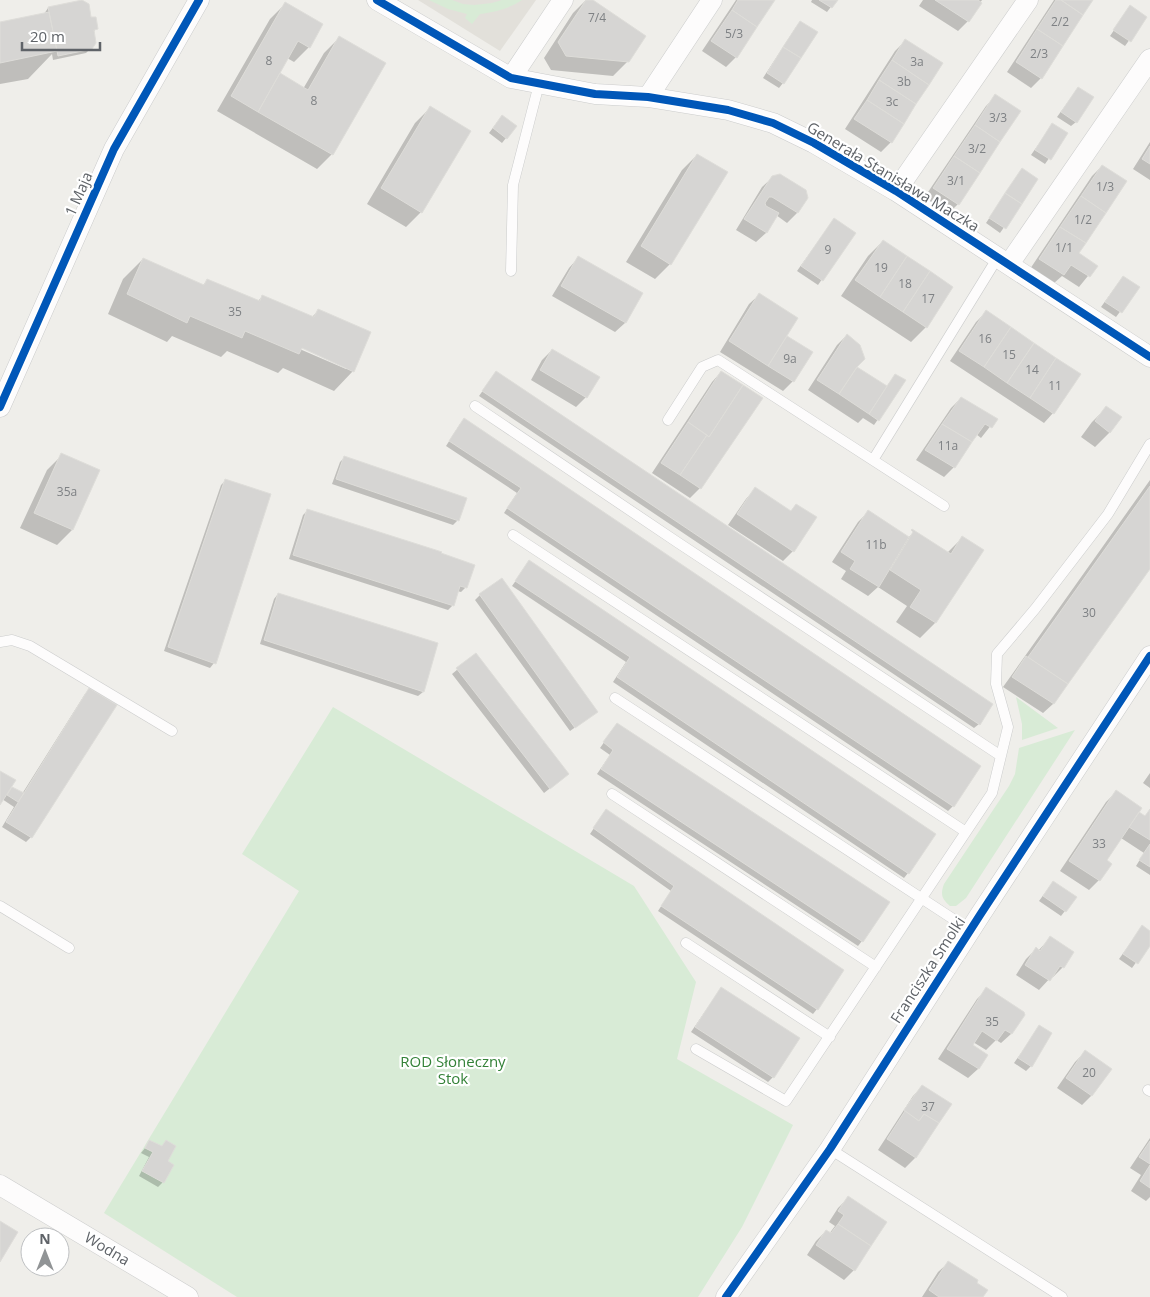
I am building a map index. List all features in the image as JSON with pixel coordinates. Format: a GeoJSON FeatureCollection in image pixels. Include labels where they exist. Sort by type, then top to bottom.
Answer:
{"type":"FeatureCollection","features":[{"type":"Feature","properties":{"kind":"street","name":"1 Maja"},"geometry":{"type":"LineString","coordinates":[[0,407],[114,149],[199,0]]}},
{"type":"Feature","properties":{"kind":"street","name":"Generała Stanisława Maczka"},"geometry":{"type":"LineString","coordinates":[[377,0],[511,78],[596,94],[648,97],[728,110],[773,123],[814,143],[896,191],[1150,357]]}},
{"type":"Feature","properties":{"kind":"street"},"geometry":{"type":"LineString","coordinates":[[511,78],[563,0]]}},
{"type":"Feature","properties":{"kind":"street"},"geometry":{"type":"LineString","coordinates":[[648,97],[712,0]]}},
{"type":"Feature","properties":{"kind":"street","name":"Generała Stanisława Maczka"},"geometry":{"type":"LineString","coordinates":[[896,191],[1028,0]]}},
{"type":"Feature","properties":{"kind":"street"},"geometry":{"type":"LineString","coordinates":[[1003,260],[1150,59]]}},
{"type":"Feature","properties":{"kind":"street","name":"Franciszka Smolki"},"geometry":{"type":"LineString","coordinates":[[726,1297],[830,1149],[970,930],[1150,656]]}},
{"type":"Feature","properties":{"kind":"street","name":"Wodna"},"geometry":{"type":"LineString","coordinates":[[0,1185],[188,1297]]}},
{"type":"Feature","properties":{"kind":"lane"},"geometry":{"type":"LineString","coordinates":[[511,271],[513,185],[539,84]]}},
{"type":"Feature","properties":{"kind":"lane"},"geometry":{"type":"LineString","coordinates":[[873,460],[1003,260]]}},
{"type":"Feature","properties":{"kind":"lane"},"geometry":{"type":"LineString","coordinates":[[668,420],[702,367],[718,360],[944,506]]}},
{"type":"Feature","properties":{"kind":"lane"},"geometry":{"type":"LineString","coordinates":[[475,406],[1001,756]]}},
{"type":"Feature","properties":{"kind":"lane"},"geometry":{"type":"LineString","coordinates":[[696,1049],[786,1100],[992,794],[1008,727],[996,684],[997,654],[1108,514],[1150,444]]}},
{"type":"Feature","properties":{"kind":"lane"},"geometry":{"type":"LineString","coordinates":[[513,535],[966,832]]}},
{"type":"Feature","properties":{"kind":"lane"},"geometry":{"type":"LineString","coordinates":[[0,642],[12,640],[30,646],[172,731]]}},
{"type":"Feature","properties":{"kind":"lane"},"geometry":{"type":"LineString","coordinates":[[615,698],[970,930]]}},
{"type":"Feature","properties":{"kind":"lane"},"geometry":{"type":"LineString","coordinates":[[612,794],[876,967]]}},
{"type":"Feature","properties":{"kind":"lane"},"geometry":{"type":"LineString","coordinates":[[0,906],[69,948]]}},
{"type":"Feature","properties":{"kind":"lane"},"geometry":{"type":"LineString","coordinates":[[686,943],[830,1037]]}},
{"type":"Feature","properties":{"kind":"lane"},"geometry":{"type":"LineString","coordinates":[[830,1149],[1062,1297]]}},
{"type":"Feature","properties":{"kind":"shaded area"},"geometry":{"type":"Polygon","coordinates":[[[418,0],[536,0],[500,51],[418,0]]]}},
{"type":"Feature","properties":{"kind":"green space"},"geometry":{"type":"Polygon","coordinates":[[[429,0],[452,0],[474,5],[502,0],[522,0],[502,10],[480,14],[472,24],[465,18],[467,14],[448,9],[429,0]]]}},
{"type":"Feature","properties":{"kind":"green space"},"geometry":{"type":"Polygon","coordinates":[[[1016,697],[1058,728],[1022,740],[1022,724],[1016,697]]]}},
{"type":"Feature","properties":{"kind":"green space","name":"ROD Słoneczny Stok"},"geometry":{"type":"Polygon","coordinates":[[[333,707],[634,886],[696,982],[677,1059],[793,1125],[742,1227],[698,1297],[237,1297],[104,1213],[299,891],[242,854],[333,707]]]}},
{"type":"Feature","properties":{"kind":"green space"},"geometry":{"type":"Polygon","coordinates":[[[1075,730],[966,898],[956,906],[950,906],[942,896],[944,884],[1009,786],[1015,774],[1019,748],[1075,730]]]}},
{"type":"Feature","properties":{"kind":"building"},"geometry":{"type":"Polygon","coordinates":[[[82,0],[89,4],[91,17],[96,17],[98,29],[94,30],[96,43],[92,49],[58,56],[48,7],[82,0]]]}},
{"type":"Feature","properties":{"kind":"building"},"geometry":{"type":"Polygon","coordinates":[[[586,0],[593,0],[646,36],[629,62],[566,56],[558,42],[586,0]]]}},
{"type":"Feature","properties":{"kind":"building"},"geometry":{"type":"Polygon","coordinates":[[[738,0],[775,0],[757,27],[732,10],[738,0]]]}},
{"type":"Feature","properties":{"kind":"building"},"geometry":{"type":"Polygon","coordinates":[[[819,0],[838,0],[832,8],[819,0]]]}},
{"type":"Feature","properties":{"kind":"building"},"geometry":{"type":"Polygon","coordinates":[[[935,0],[978,0],[982,3],[969,22],[935,0]]]}},
{"type":"Feature","properties":{"kind":"building"},"geometry":{"type":"Polygon","coordinates":[[[1056,0],[1061,0],[1083,15],[1063,46],[1037,29],[1056,0]]]}},
{"type":"Feature","properties":{"kind":"building"},"geometry":{"type":"Polygon","coordinates":[[[1061,0],[1093,0],[1083,15],[1061,0]]]}},
{"type":"Feature","properties":{"kind":"building"},"geometry":{"type":"Polygon","coordinates":[[[285,2],[323,24],[310,48],[298,41],[258,112],[231,96],[285,2]]]}},
{"type":"Feature","properties":{"kind":"building"},"geometry":{"type":"Polygon","coordinates":[[[1130,5],[1147,17],[1131,42],[1113,30],[1130,5]]]}},
{"type":"Feature","properties":{"kind":"building"},"geometry":{"type":"Polygon","coordinates":[[[732,10],[757,27],[737,58],[711,41],[732,10]]]}},
{"type":"Feature","properties":{"kind":"building"},"geometry":{"type":"Polygon","coordinates":[[[49,12],[57,51],[0,63],[0,22],[49,12]]]}},
{"type":"Feature","properties":{"kind":"building"},"geometry":{"type":"Polygon","coordinates":[[[800,21],[818,32],[801,58],[783,47],[800,21]]]}},
{"type":"Feature","properties":{"kind":"building"},"geometry":{"type":"Polygon","coordinates":[[[1037,29],[1063,46],[1042,79],[1016,62],[1037,29]]]}},
{"type":"Feature","properties":{"kind":"building"},"geometry":{"type":"Polygon","coordinates":[[[339,36],[386,63],[333,155],[258,112],[280,73],[308,90],[339,36]]]}},
{"type":"Feature","properties":{"kind":"building"},"geometry":{"type":"Polygon","coordinates":[[[905,39],[943,63],[929,85],[892,60],[905,39]]]}},
{"type":"Feature","properties":{"kind":"building"},"geometry":{"type":"Polygon","coordinates":[[[783,47],[801,58],[784,84],[767,73],[783,47]]]}},
{"type":"Feature","properties":{"kind":"building"},"geometry":{"type":"Polygon","coordinates":[[[892,60],[929,85],[916,104],[879,80],[892,60]]]}},
{"type":"Feature","properties":{"kind":"building"},"geometry":{"type":"Polygon","coordinates":[[[879,80],[916,104],[904,124],[867,100],[879,80]]]}},
{"type":"Feature","properties":{"kind":"building"},"geometry":{"type":"Polygon","coordinates":[[[1078,87],[1094,97],[1077,123],[1061,112],[1078,87]]]}},
{"type":"Feature","properties":{"kind":"building"},"geometry":{"type":"Polygon","coordinates":[[[995,94],[1021,111],[1000,142],[975,125],[995,94]]]}},
{"type":"Feature","properties":{"kind":"building"},"geometry":{"type":"Polygon","coordinates":[[[867,100],[904,124],[892,143],[854,119],[867,100]]]}},
{"type":"Feature","properties":{"kind":"building"},"geometry":{"type":"Polygon","coordinates":[[[430,106],[471,131],[422,213],[381,188],[430,106]]]}},
{"type":"Feature","properties":{"kind":"building"},"geometry":{"type":"Polygon","coordinates":[[[502,115],[517,126],[507,139],[493,128],[502,115]]]}},
{"type":"Feature","properties":{"kind":"building"},"geometry":{"type":"Polygon","coordinates":[[[1052,123],[1068,133],[1051,160],[1035,150],[1052,123]]]}},
{"type":"Feature","properties":{"kind":"building"},"geometry":{"type":"Polygon","coordinates":[[[975,125],[1000,142],[980,173],[954,156],[975,125]]]}},
{"type":"Feature","properties":{"kind":"building"},"geometry":{"type":"Polygon","coordinates":[[[1150,146],[1150,164],[1142,159],[1150,146]]]}},
{"type":"Feature","properties":{"kind":"building"},"geometry":{"type":"Polygon","coordinates":[[[697,154],[728,172],[671,265],[641,246],[697,154]]]}},
{"type":"Feature","properties":{"kind":"building"},"geometry":{"type":"Polygon","coordinates":[[[954,156],[980,173],[959,205],[933,188],[954,156]]]}},
{"type":"Feature","properties":{"kind":"building"},"geometry":{"type":"Polygon","coordinates":[[[1102,165],[1127,181],[1106,213],[1081,196],[1102,165]]]}},
{"type":"Feature","properties":{"kind":"building"},"geometry":{"type":"Polygon","coordinates":[[[1022,168],[1038,179],[1022,204],[1005,193],[1022,168]]]}},
{"type":"Feature","properties":{"kind":"building"},"geometry":{"type":"Polygon","coordinates":[[[780,174],[806,190],[808,198],[798,213],[769,197],[765,203],[766,206],[779,213],[767,233],[744,219],[772,176],[780,174]]]}},
{"type":"Feature","properties":{"kind":"building"},"geometry":{"type":"Polygon","coordinates":[[[1005,193],[1022,204],[1006,229],[989,218],[1005,193]]]}},
{"type":"Feature","properties":{"kind":"building"},"geometry":{"type":"Polygon","coordinates":[[[1081,196],[1106,213],[1086,243],[1060,227],[1081,196]]]}},
{"type":"Feature","properties":{"kind":"building"},"geometry":{"type":"Polygon","coordinates":[[[834,218],[856,233],[823,281],[801,266],[834,218]]]}},
{"type":"Feature","properties":{"kind":"building"},"geometry":{"type":"Polygon","coordinates":[[[1060,227],[1086,243],[1079,253],[1098,266],[1090,277],[1071,265],[1064,275],[1039,259],[1060,227]]]}},
{"type":"Feature","properties":{"kind":"building"},"geometry":{"type":"Polygon","coordinates":[[[883,240],[907,256],[880,297],[855,280],[883,240]]]}},
{"type":"Feature","properties":{"kind":"building"},"geometry":{"type":"Polygon","coordinates":[[[578,256],[643,293],[626,323],[561,286],[578,256]]]}},
{"type":"Feature","properties":{"kind":"building"},"geometry":{"type":"Polygon","coordinates":[[[907,256],[930,271],[903,312],[880,297],[907,256]]]}},
{"type":"Feature","properties":{"kind":"building"},"geometry":{"type":"Polygon","coordinates":[[[143,258],[204,285],[207,279],[260,301],[262,295],[314,317],[318,309],[371,332],[354,372],[302,348],[299,354],[245,331],[242,338],[190,316],[187,323],[127,294],[143,258]]]}},
{"type":"Feature","properties":{"kind":"building"},"geometry":{"type":"Polygon","coordinates":[[[930,271],[953,287],[927,328],[903,312],[930,271]]]}},
{"type":"Feature","properties":{"kind":"building"},"geometry":{"type":"Polygon","coordinates":[[[1123,276],[1140,287],[1122,313],[1105,302],[1123,276]]]}},
{"type":"Feature","properties":{"kind":"building"},"geometry":{"type":"Polygon","coordinates":[[[759,293],[798,318],[768,366],[729,341],[759,293]]]}},
{"type":"Feature","properties":{"kind":"building"},"geometry":{"type":"Polygon","coordinates":[[[986,310],[1011,327],[984,367],[959,351],[986,310]]]}},
{"type":"Feature","properties":{"kind":"building"},"geometry":{"type":"Polygon","coordinates":[[[1011,327],[1034,343],[1007,383],[984,367],[1011,327]]]}},
{"type":"Feature","properties":{"kind":"building"},"geometry":{"type":"Polygon","coordinates":[[[847,334],[860,345],[865,359],[857,367],[839,394],[817,380],[847,334]]]}},
{"type":"Feature","properties":{"kind":"building"},"geometry":{"type":"Polygon","coordinates":[[[787,336],[813,352],[794,382],[768,366],[787,336]]]}},
{"type":"Feature","properties":{"kind":"building"},"geometry":{"type":"Polygon","coordinates":[[[1034,343],[1056,358],[1030,398],[1007,383],[1034,343]]]}},
{"type":"Feature","properties":{"kind":"building"},"geometry":{"type":"Polygon","coordinates":[[[552,349],[600,377],[587,398],[540,370],[552,349]]]}},
{"type":"Feature","properties":{"kind":"building"},"geometry":{"type":"Polygon","coordinates":[[[1056,358],[1081,374],[1054,414],[1030,398],[1056,358]]]}},
{"type":"Feature","properties":{"kind":"building"},"geometry":{"type":"Polygon","coordinates":[[[857,367],[887,386],[869,414],[839,394],[857,367]]]}},
{"type":"Feature","properties":{"kind":"building"},"geometry":{"type":"Polygon","coordinates":[[[496,371],[993,704],[980,725],[482,391],[496,371]]]}},
{"type":"Feature","properties":{"kind":"building"},"geometry":{"type":"Polygon","coordinates":[[[721,371],[743,385],[709,437],[688,422],[721,371]]]}},
{"type":"Feature","properties":{"kind":"building"},"geometry":{"type":"Polygon","coordinates":[[[895,374],[906,380],[879,421],[869,414],[895,374]]]}},
{"type":"Feature","properties":{"kind":"building"},"geometry":{"type":"Polygon","coordinates":[[[743,385],[763,398],[701,489],[680,475],[707,435],[709,437],[743,385]]]}},
{"type":"Feature","properties":{"kind":"building"},"geometry":{"type":"Polygon","coordinates":[[[961,397],[998,419],[992,428],[985,424],[972,442],[942,424],[961,397]]]}},
{"type":"Feature","properties":{"kind":"building"},"geometry":{"type":"Polygon","coordinates":[[[1106,406],[1122,417],[1110,433],[1095,421],[1106,406]]]}},
{"type":"Feature","properties":{"kind":"building"},"geometry":{"type":"Polygon","coordinates":[[[464,418],[981,766],[954,807],[507,508],[521,488],[449,441],[464,418]]]}},
{"type":"Feature","properties":{"kind":"building"},"geometry":{"type":"Polygon","coordinates":[[[688,422],[707,435],[680,475],[661,463],[688,422]]]}},
{"type":"Feature","properties":{"kind":"building"},"geometry":{"type":"Polygon","coordinates":[[[942,424],[972,442],[955,468],[925,450],[942,424]]]}},
{"type":"Feature","properties":{"kind":"building"},"geometry":{"type":"Polygon","coordinates":[[[61,453],[100,470],[73,530],[34,513],[61,453]]]}},
{"type":"Feature","properties":{"kind":"building"},"geometry":{"type":"Polygon","coordinates":[[[344,456],[467,498],[459,521],[336,479],[344,456]]]}},
{"type":"Feature","properties":{"kind":"building"},"geometry":{"type":"Polygon","coordinates":[[[225,479],[271,494],[216,664],[168,647],[225,479]]]}},
{"type":"Feature","properties":{"kind":"building"},"geometry":{"type":"Polygon","coordinates":[[[1150,486],[1150,569],[1068,684],[1028,657],[1150,486]]]}},
{"type":"Feature","properties":{"kind":"building"},"geometry":{"type":"Polygon","coordinates":[[[755,487],[791,511],[796,504],[817,517],[794,552],[737,514],[755,487]]]}},
{"type":"Feature","properties":{"kind":"building"},"geometry":{"type":"Polygon","coordinates":[[[307,509],[442,552],[475,565],[467,588],[460,586],[454,606],[293,555],[307,509]]]}},
{"type":"Feature","properties":{"kind":"building"},"geometry":{"type":"Polygon","coordinates":[[[868,510],[909,537],[879,587],[850,569],[855,561],[841,552],[868,510]]]}},
{"type":"Feature","properties":{"kind":"building"},"geometry":{"type":"Polygon","coordinates":[[[912,529],[951,554],[962,536],[984,550],[936,623],[910,607],[921,590],[890,570],[913,532],[912,529]]]}},
{"type":"Feature","properties":{"kind":"building"},"geometry":{"type":"Polygon","coordinates":[[[529,560],[936,834],[909,874],[617,677],[630,657],[515,581],[529,560]]]}},
{"type":"Feature","properties":{"kind":"building"},"geometry":{"type":"Polygon","coordinates":[[[502,578],[598,712],[575,728],[479,594],[502,578]]]}},
{"type":"Feature","properties":{"kind":"building"},"geometry":{"type":"Polygon","coordinates":[[[278,593],[438,643],[424,692],[264,640],[278,593]]]}},
{"type":"Feature","properties":{"kind":"building"},"geometry":{"type":"Polygon","coordinates":[[[476,653],[569,774],[550,789],[456,668],[476,653]]]}},
{"type":"Feature","properties":{"kind":"building"},"geometry":{"type":"Polygon","coordinates":[[[1026,656],[1068,684],[1054,704],[1012,677],[1026,656]]]}},
{"type":"Feature","properties":{"kind":"building"},"geometry":{"type":"Polygon","coordinates":[[[89,688],[117,705],[32,838],[6,822],[89,688]]]}},
{"type":"Feature","properties":{"kind":"building"},"geometry":{"type":"Polygon","coordinates":[[[617,723],[890,902],[863,942],[601,769],[613,750],[603,742],[617,723]]]}},
{"type":"Feature","properties":{"kind":"building"},"geometry":{"type":"Polygon","coordinates":[[[0,771],[16,780],[0,805],[0,771]]]}},
{"type":"Feature","properties":{"kind":"building"},"geometry":{"type":"Polygon","coordinates":[[[12,787],[24,793],[18,802],[7,795],[12,787]]]}},
{"type":"Feature","properties":{"kind":"building"},"geometry":{"type":"Polygon","coordinates":[[[1116,790],[1142,808],[1107,860],[1112,864],[1100,881],[1069,861],[1116,790]]]}},
{"type":"Feature","properties":{"kind":"building"},"geometry":{"type":"Polygon","coordinates":[[[606,809],[844,970],[818,1010],[661,906],[674,886],[593,828],[606,809]]]}},
{"type":"Feature","properties":{"kind":"building"},"geometry":{"type":"Polygon","coordinates":[[[1150,809],[1150,840],[1129,827],[1139,812],[1145,816],[1150,809]]]}},
{"type":"Feature","properties":{"kind":"building"},"geometry":{"type":"Polygon","coordinates":[[[1150,844],[1150,867],[1139,860],[1150,844]]]}},
{"type":"Feature","properties":{"kind":"building"},"geometry":{"type":"Polygon","coordinates":[[[1053,881],[1077,897],[1066,912],[1043,896],[1053,881]]]}},
{"type":"Feature","properties":{"kind":"building"},"geometry":{"type":"Polygon","coordinates":[[[1142,925],[1150,931],[1150,946],[1138,964],[1123,954],[1142,925]]]}},
{"type":"Feature","properties":{"kind":"building"},"geometry":{"type":"Polygon","coordinates":[[[1050,936],[1074,952],[1064,968],[1060,966],[1050,981],[1025,965],[1036,947],[1040,951],[1050,936]]]}},
{"type":"Feature","properties":{"kind":"building"},"geometry":{"type":"Polygon","coordinates":[[[721,987],[800,1038],[774,1078],[695,1027],[721,987]]]}},
{"type":"Feature","properties":{"kind":"building"},"geometry":{"type":"Polygon","coordinates":[[[986,987],[1024,1012],[1025,1015],[1012,1034],[1005,1030],[997,1041],[982,1031],[973,1045],[988,1055],[979,1069],[947,1049],[986,987]]]}},
{"type":"Feature","properties":{"kind":"building"},"geometry":{"type":"Polygon","coordinates":[[[1039,1025],[1052,1033],[1032,1067],[1018,1058],[1039,1025]]]}},
{"type":"Feature","properties":{"kind":"building"},"geometry":{"type":"Polygon","coordinates":[[[1085,1050],[1112,1069],[1092,1096],[1066,1078],[1085,1050]]]}},
{"type":"Feature","properties":{"kind":"building"},"geometry":{"type":"Polygon","coordinates":[[[922,1085],[952,1104],[939,1123],[924,1114],[919,1121],[904,1110],[922,1085]]]}},
{"type":"Feature","properties":{"kind":"building"},"geometry":{"type":"Polygon","coordinates":[[[905,1111],[919,1121],[924,1114],[939,1123],[916,1158],[887,1139],[905,1111]]]}},
{"type":"Feature","properties":{"kind":"building"},"geometry":{"type":"Polygon","coordinates":[[[149,1140],[162,1146],[166,1140],[176,1146],[168,1161],[174,1165],[164,1183],[142,1171],[153,1152],[145,1148],[149,1140]]]}},
{"type":"Feature","properties":{"kind":"building"},"geometry":{"type":"Polygon","coordinates":[[[1150,1141],[1150,1164],[1139,1157],[1150,1141]]]}},
{"type":"Feature","properties":{"kind":"building"},"geometry":{"type":"Polygon","coordinates":[[[1150,1165],[1150,1188],[1140,1181],[1150,1165]]]}},
{"type":"Feature","properties":{"kind":"building"},"geometry":{"type":"Polygon","coordinates":[[[848,1196],[887,1222],[871,1246],[838,1224],[844,1215],[838,1211],[848,1196]]]}},
{"type":"Feature","properties":{"kind":"building"},"geometry":{"type":"Polygon","coordinates":[[[0,1221],[18,1232],[0,1262],[0,1221]]]}},
{"type":"Feature","properties":{"kind":"building"},"geometry":{"type":"Polygon","coordinates":[[[838,1224],[871,1246],[855,1271],[816,1245],[826,1230],[831,1233],[838,1224]]]}},
{"type":"Feature","properties":{"kind":"building"},"geometry":{"type":"Polygon","coordinates":[[[948,1261],[978,1280],[977,1283],[988,1290],[983,1297],[939,1297],[929,1290],[948,1261]]]}},
{"type":"Feature","properties":{"kind":"cycle path"},"geometry":{"type":"LineString","coordinates":[[0,407],[114,149],[199,0]]}},
{"type":"Feature","properties":{"kind":"cycle path"},"geometry":{"type":"LineString","coordinates":[[377,0],[511,78],[595,94],[648,97],[728,110],[773,123],[814,143],[896,191],[1150,357]]}},
{"type":"Feature","properties":{"kind":"cycle path"},"geometry":{"type":"LineString","coordinates":[[726,1297],[830,1149],[980,915],[1150,656]]}}]}
